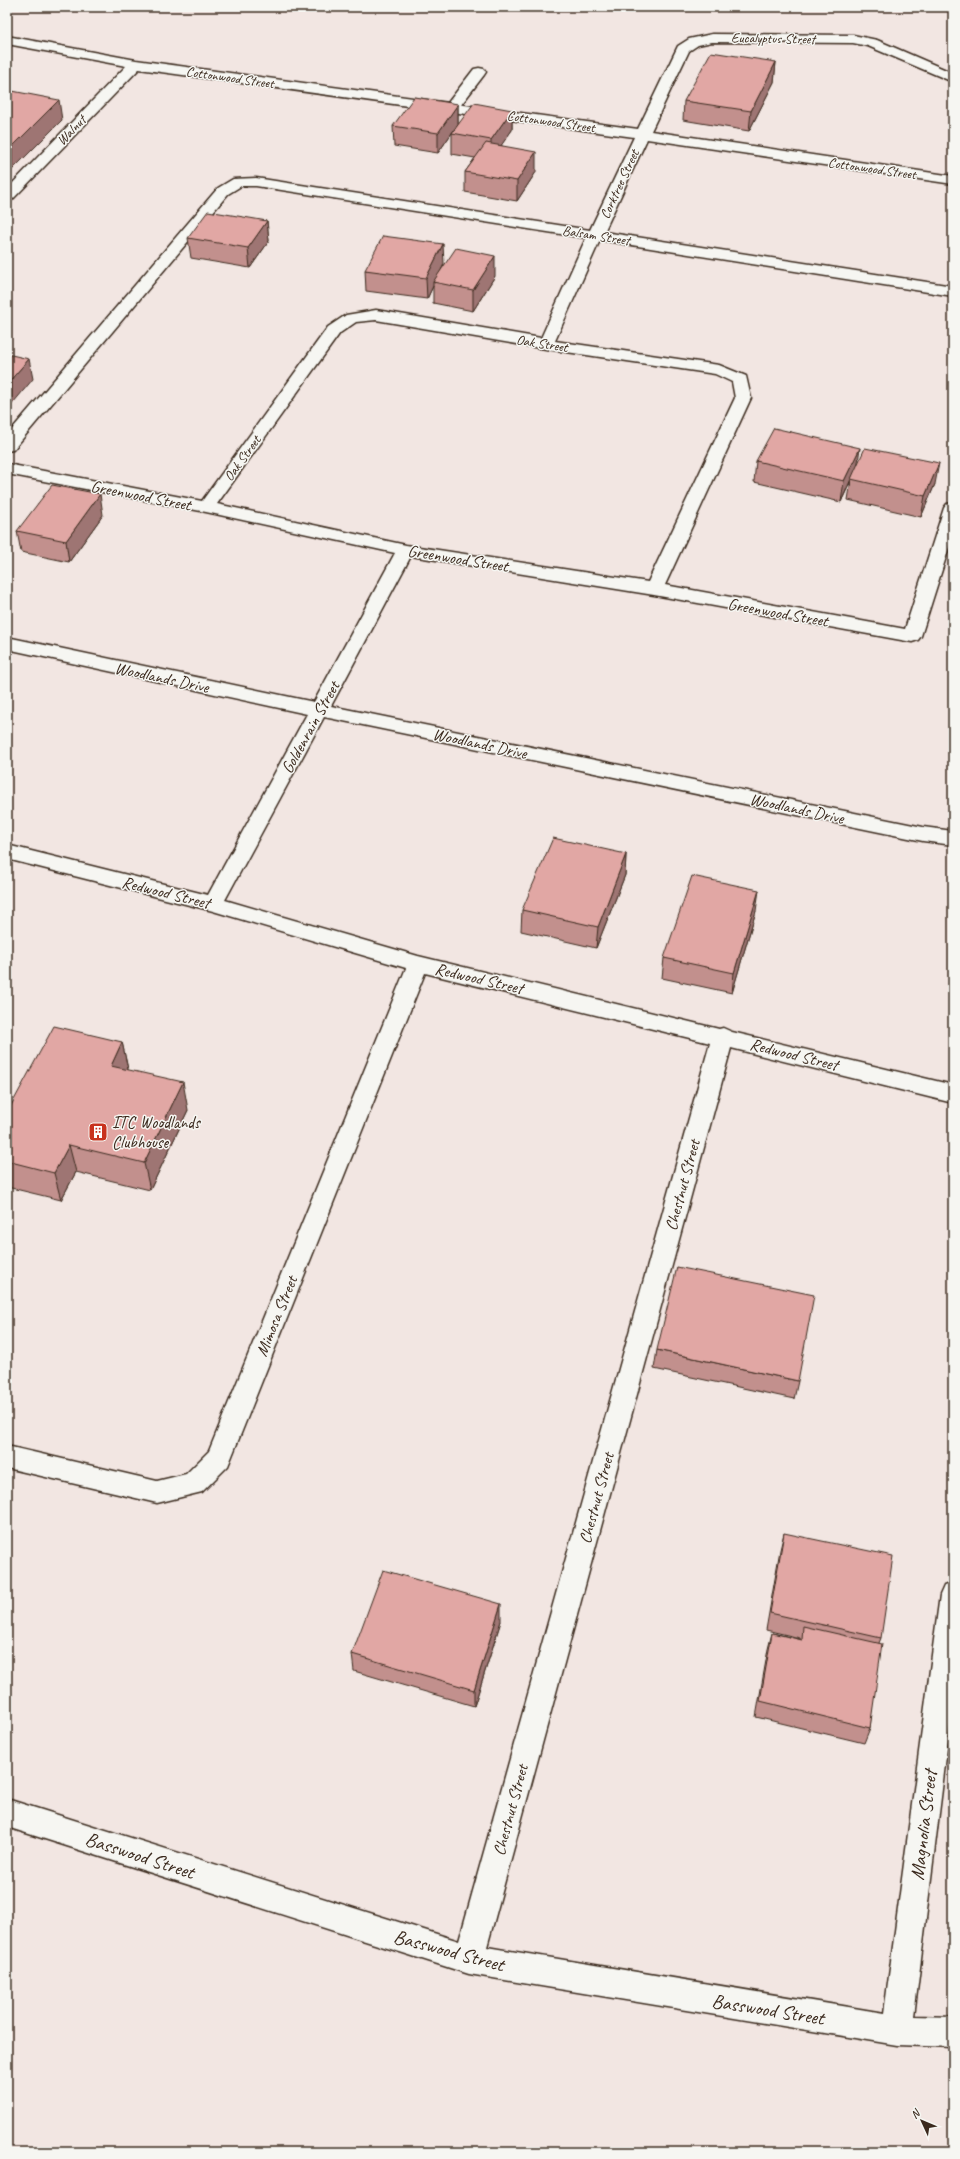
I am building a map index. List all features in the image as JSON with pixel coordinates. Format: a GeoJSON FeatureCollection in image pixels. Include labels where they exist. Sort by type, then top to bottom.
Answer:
{"type":"FeatureCollection","features":[{"type":"Feature","properties":{"kind":"street","name":"Eucalyptus Street"},"geometry":{"type":"LineString","coordinates":[[642,134],[683,49],[694,42],[712,38],[853,39],[872,42],[953,78]]}},
{"type":"Feature","properties":{"kind":"street","name":"Cottonwood Street"},"geometry":{"type":"LineString","coordinates":[[7,40],[136,64],[642,134],[953,180]]}},
{"type":"Feature","properties":{"kind":"street","name":"Walnut"},"geometry":{"type":"LineString","coordinates":[[7,197],[136,64]]}},
{"type":"Feature","properties":{"kind":"street"},"geometry":{"type":"LineString","coordinates":[[452,108],[479,72]]}},
{"type":"Feature","properties":{"kind":"street","name":"Corktree Street"},"geometry":{"type":"LineString","coordinates":[[546,344],[642,134]]}},
{"type":"Feature","properties":{"kind":"street","name":"Balsam Street"},"geometry":{"type":"LineString","coordinates":[[7,446],[223,191],[238,182],[256,182],[953,291]]}},
{"type":"Feature","properties":{"kind":"street","name":"Oak Street"},"geometry":{"type":"LineString","coordinates":[[206,507],[334,330],[352,318],[376,315],[546,344],[719,370],[740,379],[743,398],[654,589]]}},
{"type":"Feature","properties":{"kind":"street","name":"Greenwood Street"},"geometry":{"type":"LineString","coordinates":[[7,469],[206,507],[406,550],[654,589],[912,636],[953,508]]}},
{"type":"Feature","properties":{"kind":"street","name":"Goldenrain Street"},"geometry":{"type":"LineString","coordinates":[[214,904],[406,550]]}},
{"type":"Feature","properties":{"kind":"street","name":"Woodlands Drive"},"geometry":{"type":"LineString","coordinates":[[7,644],[923,834],[953,838]]}},
{"type":"Feature","properties":{"kind":"street","name":"Redwood Street"},"geometry":{"type":"LineString","coordinates":[[7,852],[214,904],[418,964],[723,1036],[953,1094]]}},
{"type":"Feature","properties":{"kind":"street","name":"Mimosa Street"},"geometry":{"type":"LineString","coordinates":[[7,1456],[157,1492],[193,1484],[219,1458],[418,964]]}},
{"type":"Feature","properties":{"kind":"street","name":"Chestnut Street"},"geometry":{"type":"LineString","coordinates":[[469,1959],[723,1036]]}},
{"type":"Feature","properties":{"kind":"street","name":"Magnolia Street"},"geometry":{"type":"LineString","coordinates":[[897,2030],[953,1595]]}},
{"type":"Feature","properties":{"kind":"street","name":"Basswood Street"},"geometry":{"type":"LineString","coordinates":[[7,1813],[469,1959],[897,2030],[953,2032]]}},
{"type":"Feature","properties":{"kind":"building"},"geometry":{"type":"Polygon","coordinates":[[[711,52],[776,62],[751,111],[684,101],[711,52]]]}},
{"type":"Feature","properties":{"kind":"building"},"geometry":{"type":"Polygon","coordinates":[[[7,90],[59,100],[8,151],[7,150],[7,90]]]}},
{"type":"Feature","properties":{"kind":"building"},"geometry":{"type":"Polygon","coordinates":[[[414,97],[458,104],[438,133],[393,126],[414,97]]]}},
{"type":"Feature","properties":{"kind":"building"},"geometry":{"type":"Polygon","coordinates":[[[474,103],[512,110],[491,140],[452,133],[474,103]]]}},
{"type":"Feature","properties":{"kind":"building"},"geometry":{"type":"Polygon","coordinates":[[[486,143],[536,152],[517,181],[465,172],[486,143]]]}},
{"type":"Feature","properties":{"kind":"building"},"geometry":{"type":"Polygon","coordinates":[[[208,211],[267,221],[248,248],[188,238],[208,211]]]}},
{"type":"Feature","properties":{"kind":"building"},"geometry":{"type":"Polygon","coordinates":[[[383,236],[443,244],[426,278],[365,270],[383,236]]]}},
{"type":"Feature","properties":{"kind":"building"},"geometry":{"type":"Polygon","coordinates":[[[456,248],[495,256],[473,290],[433,282],[456,248]]]}},
{"type":"Feature","properties":{"kind":"building"},"geometry":{"type":"Polygon","coordinates":[[[7,354],[29,359],[7,384],[7,354]]]}},
{"type":"Feature","properties":{"kind":"building"},"geometry":{"type":"Polygon","coordinates":[[[774,428],[860,448],[844,481],[756,461],[774,428]]]}},
{"type":"Feature","properties":{"kind":"building"},"geometry":{"type":"Polygon","coordinates":[[[865,448],[939,463],[925,496],[851,479],[865,448]]]}},
{"type":"Feature","properties":{"kind":"building"},"geometry":{"type":"Polygon","coordinates":[[[52,485],[100,494],[66,541],[17,531],[52,485]]]}},
{"type":"Feature","properties":{"kind":"building"},"geometry":{"type":"Polygon","coordinates":[[[553,838],[626,854],[598,927],[522,910],[553,838]]]}},
{"type":"Feature","properties":{"kind":"building"},"geometry":{"type":"Polygon","coordinates":[[[692,876],[759,890],[734,973],[664,958],[692,876]]]}},
{"type":"Feature","properties":{"kind":"building","name":"ITC Woodlands Clubhouse"},"geometry":{"type":"Polygon","coordinates":[[[54,1026],[122,1042],[111,1066],[183,1082],[144,1163],[69,1145],[54,1173],[7,1161],[7,1113],[54,1026]]]}},
{"type":"Feature","properties":{"kind":"building"},"geometry":{"type":"Polygon","coordinates":[[[677,1267],[814,1295],[798,1381],[657,1350],[677,1267]]]}},
{"type":"Feature","properties":{"kind":"building"},"geometry":{"type":"Polygon","coordinates":[[[784,1533],[893,1556],[881,1638],[770,1613],[784,1533]]]}},
{"type":"Feature","properties":{"kind":"building"},"geometry":{"type":"Polygon","coordinates":[[[383,1570],[501,1604],[474,1690],[352,1654],[383,1570]]]}},
{"type":"Feature","properties":{"kind":"building"},"geometry":{"type":"Polygon","coordinates":[[[803,1626],[882,1644],[870,1728],[760,1701],[772,1633],[802,1640],[803,1626]]]}},
{"type":"Feature","properties":{"kind":"place","name":"ITC Woodlands Clubhouse"},"geometry":{"type":"Point","coordinates":[98,1132]}}]}
